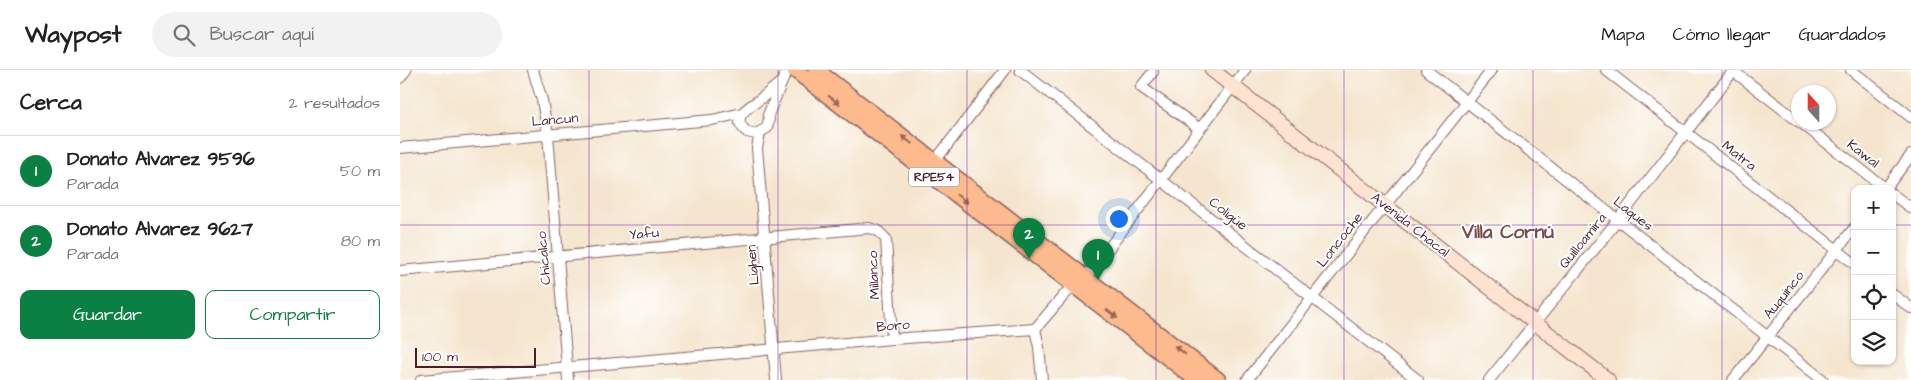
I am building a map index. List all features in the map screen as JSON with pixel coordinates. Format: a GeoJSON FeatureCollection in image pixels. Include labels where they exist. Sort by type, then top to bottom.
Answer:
{"type":"FeatureCollection","features":[{"type":"Feature","properties":{"kind":"main road","name":"RPE54"},"geometry":{"type":"LineString","coordinates":[[795,70],[1079,280],[1218,380]]}},
{"type":"Feature","properties":{"kind":"main road","name":"RPE54"},"geometry":{"type":"LineString","coordinates":[[816,70],[935,160],[1197,380]]}},
{"type":"Feature","properties":{"kind":"main road","name":"Avenida Chacal"},"geometry":{"type":"LineString","coordinates":[[1212,70],[1608,380]]}},
{"type":"Feature","properties":{"kind":"street"},"geometry":{"type":"LineString","coordinates":[[400,78],[406,70]]}},
{"type":"Feature","properties":{"kind":"street","name":"Chicalco"},"geometry":{"type":"LineString","coordinates":[[533,70],[542,100],[548,135],[568,380]]}},
{"type":"Feature","properties":{"kind":"street","name":"Lancun"},"geometry":{"type":"LineString","coordinates":[[712,120],[728,121],[751,134],[760,133],[769,124],[768,115],[786,70]]}},
{"type":"Feature","properties":{"kind":"street"},"geometry":{"type":"LineString","coordinates":[[935,160],[1005,70]]}},
{"type":"Feature","properties":{"kind":"street","name":"Coligüe"},"geometry":{"type":"LineString","coordinates":[[1020,70],[1418,380]]}},
{"type":"Feature","properties":{"kind":"street"},"geometry":{"type":"LineString","coordinates":[[1042,380],[1039,347],[1035,329],[1079,280],[1092,270],[1245,70]]}},
{"type":"Feature","properties":{"kind":"street","name":"Laques"},"geometry":{"type":"LineString","coordinates":[[1426,70],[1823,380]]}},
{"type":"Feature","properties":{"kind":"street","name":"Loncoche"},"geometry":{"type":"LineString","coordinates":[[1247,380],[1492,70]]}},
{"type":"Feature","properties":{"kind":"street","name":"Matra"},"geometry":{"type":"LineString","coordinates":[[1606,70],[1851,261]]}},
{"type":"Feature","properties":{"kind":"street","name":"Quilloamira"},"geometry":{"type":"LineString","coordinates":[[1489,380],[1618,220],[1733,70]]}},
{"type":"Feature","properties":{"kind":"street","name":"Kawal"},"geometry":{"type":"LineString","coordinates":[[1733,70],[1791,116]]}},
{"type":"Feature","properties":{"kind":"street"},"geometry":{"type":"LineString","coordinates":[[1851,70],[1911,117]]}},
{"type":"Feature","properties":{"kind":"street"},"geometry":{"type":"LineString","coordinates":[[1153,72],[1141,87],[1200,130]]}},
{"type":"Feature","properties":{"kind":"street","name":"Lancun"},"geometry":{"type":"LineString","coordinates":[[400,148],[712,120],[742,113],[781,82]]}},
{"type":"Feature","properties":{"kind":"street"},"geometry":{"type":"LineString","coordinates":[[751,106],[760,106],[768,115]]}},
{"type":"Feature","properties":{"kind":"street"},"geometry":{"type":"LineString","coordinates":[[742,113],[740,122],[745,129]]}},
{"type":"Feature","properties":{"kind":"street","name":"Lighen"},"geometry":{"type":"LineString","coordinates":[[745,129],[757,148]]}},
{"type":"Feature","properties":{"kind":"street","name":"Kawal"},"geometry":{"type":"LineString","coordinates":[[1809,130],[1880,185]]}},
{"type":"Feature","properties":{"kind":"street","name":"Lighen"},"geometry":{"type":"LineString","coordinates":[[760,133],[757,148],[776,380]]}},
{"type":"Feature","properties":{"kind":"street"},"geometry":{"type":"LineString","coordinates":[[1888,185],[1911,155]]}},
{"type":"Feature","properties":{"kind":"street"},"geometry":{"type":"LineString","coordinates":[[1896,197],[1911,208]]}},
{"type":"Feature","properties":{"kind":"street","name":"Yafu"},"geometry":{"type":"LineString","coordinates":[[400,271],[869,228],[877,230],[886,239]]}},
{"type":"Feature","properties":{"kind":"street","name":"Auquinco"},"geometry":{"type":"LineString","coordinates":[[1733,380],[1853,230]]}},
{"type":"Feature","properties":{"kind":"street","name":"Millanco"},"geometry":{"type":"LineString","coordinates":[[886,239],[892,339]]}},
{"type":"Feature","properties":{"kind":"street"},"geometry":{"type":"LineString","coordinates":[[1896,297],[1911,308]]}},
{"type":"Feature","properties":{"kind":"street","name":"Boro"},"geometry":{"type":"LineString","coordinates":[[421,380],[892,339],[1035,329]]}},
{"type":"Feature","properties":{"kind":"place","name":"Donato Alvarez 9627"},"geometry":{"type":"Point","coordinates":[1029,259]}},
{"type":"Feature","properties":{"kind":"place","name":"Donato Alvarez 9596"},"geometry":{"type":"Point","coordinates":[1098,280]}},
{"type":"Feature","properties":{"kind":"district","name":"Villa Cornú"},"geometry":{"type":"Point","coordinates":[1508,232]}}]}
